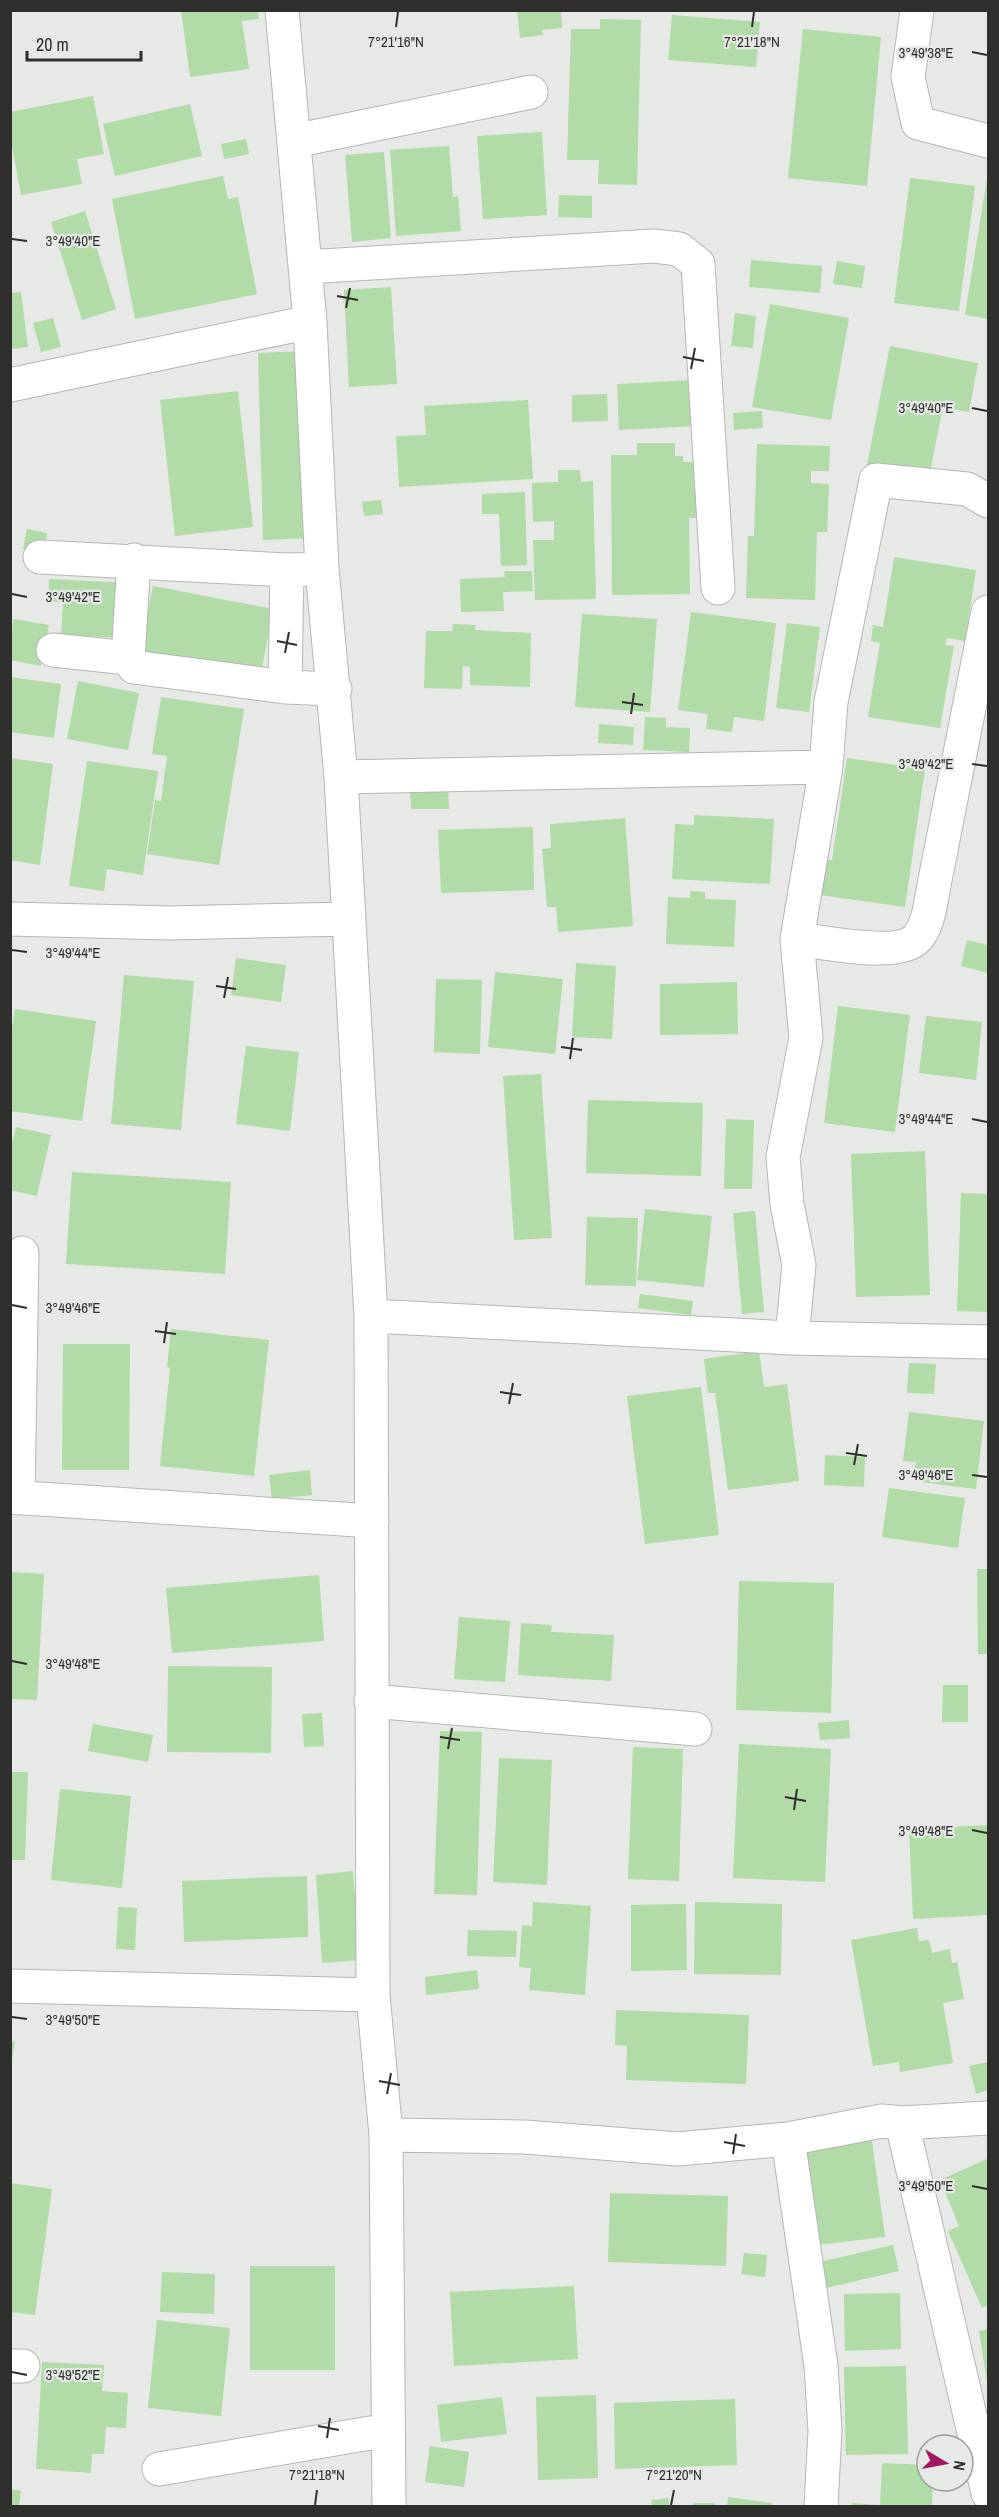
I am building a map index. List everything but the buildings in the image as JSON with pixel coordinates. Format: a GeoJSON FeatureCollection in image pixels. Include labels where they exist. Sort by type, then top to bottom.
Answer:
{"type":"FeatureCollection","features":[{"type":"Feature","properties":{"kind":"street"},"geometry":{"type":"LineString","coordinates":[[282,10],[310,322],[322,569],[335,689],[341,777],[371,1316],[373,1995],[387,2135],[389,2506]]}},
{"type":"Feature","properties":{"kind":"street"},"geometry":{"type":"LineString","coordinates":[[917,10],[908,77],[918,123],[988,141]]}},
{"type":"Feature","properties":{"kind":"street"},"geometry":{"type":"LineString","coordinates":[[294,141],[531,92]]}},
{"type":"Feature","properties":{"kind":"street"},"geometry":{"type":"LineString","coordinates":[[305,267],[654,246],[679,249],[698,264],[718,588]]}},
{"type":"Feature","properties":{"kind":"street"},"geometry":{"type":"LineString","coordinates":[[10,385],[310,322]]}},
{"type":"Feature","properties":{"kind":"street"},"geometry":{"type":"LineString","coordinates":[[792,1338],[799,1265],[787,1204],[783,1157],[806,1038],[797,939],[826,767],[831,702],[876,480],[967,489],[988,501]]}},
{"type":"Feature","properties":{"kind":"street"},"geometry":{"type":"LineString","coordinates":[[40,557],[287,570],[322,569]]}},
{"type":"Feature","properties":{"kind":"street"},"geometry":{"type":"LineString","coordinates":[[134,561],[128,658],[134,667],[285,687],[335,689]]}},
{"type":"Feature","properties":{"kind":"street"},"geometry":{"type":"LineString","coordinates":[[285,687],[287,570]]}},
{"type":"Feature","properties":{"kind":"street"},"geometry":{"type":"LineString","coordinates":[[797,939],[884,949],[906,947],[917,938],[926,922],[988,612]]}},
{"type":"Feature","properties":{"kind":"street"},"geometry":{"type":"LineString","coordinates":[[53,650],[128,658]]}},
{"type":"Feature","properties":{"kind":"street"},"geometry":{"type":"LineString","coordinates":[[341,777],[826,767]]}},
{"type":"Feature","properties":{"kind":"street"},"geometry":{"type":"LineString","coordinates":[[10,919],[170,923],[348,919]]}},
{"type":"Feature","properties":{"kind":"street"},"geometry":{"type":"LineString","coordinates":[[22,1253],[14,1498],[372,1521]]}},
{"type":"Feature","properties":{"kind":"street"},"geometry":{"type":"LineString","coordinates":[[371,1316],[792,1338],[988,1342]]}},
{"type":"Feature","properties":{"kind":"street"},"geometry":{"type":"LineString","coordinates":[[371,1701],[695,1729]]}},
{"type":"Feature","properties":{"kind":"street"},"geometry":{"type":"LineString","coordinates":[[10,1986],[373,1995]]}},
{"type":"Feature","properties":{"kind":"street"},"geometry":{"type":"LineString","coordinates":[[387,2135],[525,2138],[678,2149],[789,2139],[882,2121],[902,2123],[988,2118]]}},
{"type":"Feature","properties":{"kind":"street"},"geometry":{"type":"LineString","coordinates":[[902,2123],[988,2493]]}},
{"type":"Feature","properties":{"kind":"street"},"geometry":{"type":"LineString","coordinates":[[789,2139],[821,2367],[825,2431],[821,2506]]}},
{"type":"Feature","properties":{"kind":"street"},"geometry":{"type":"LineString","coordinates":[[159,2469],[388,2430]]}}]}
